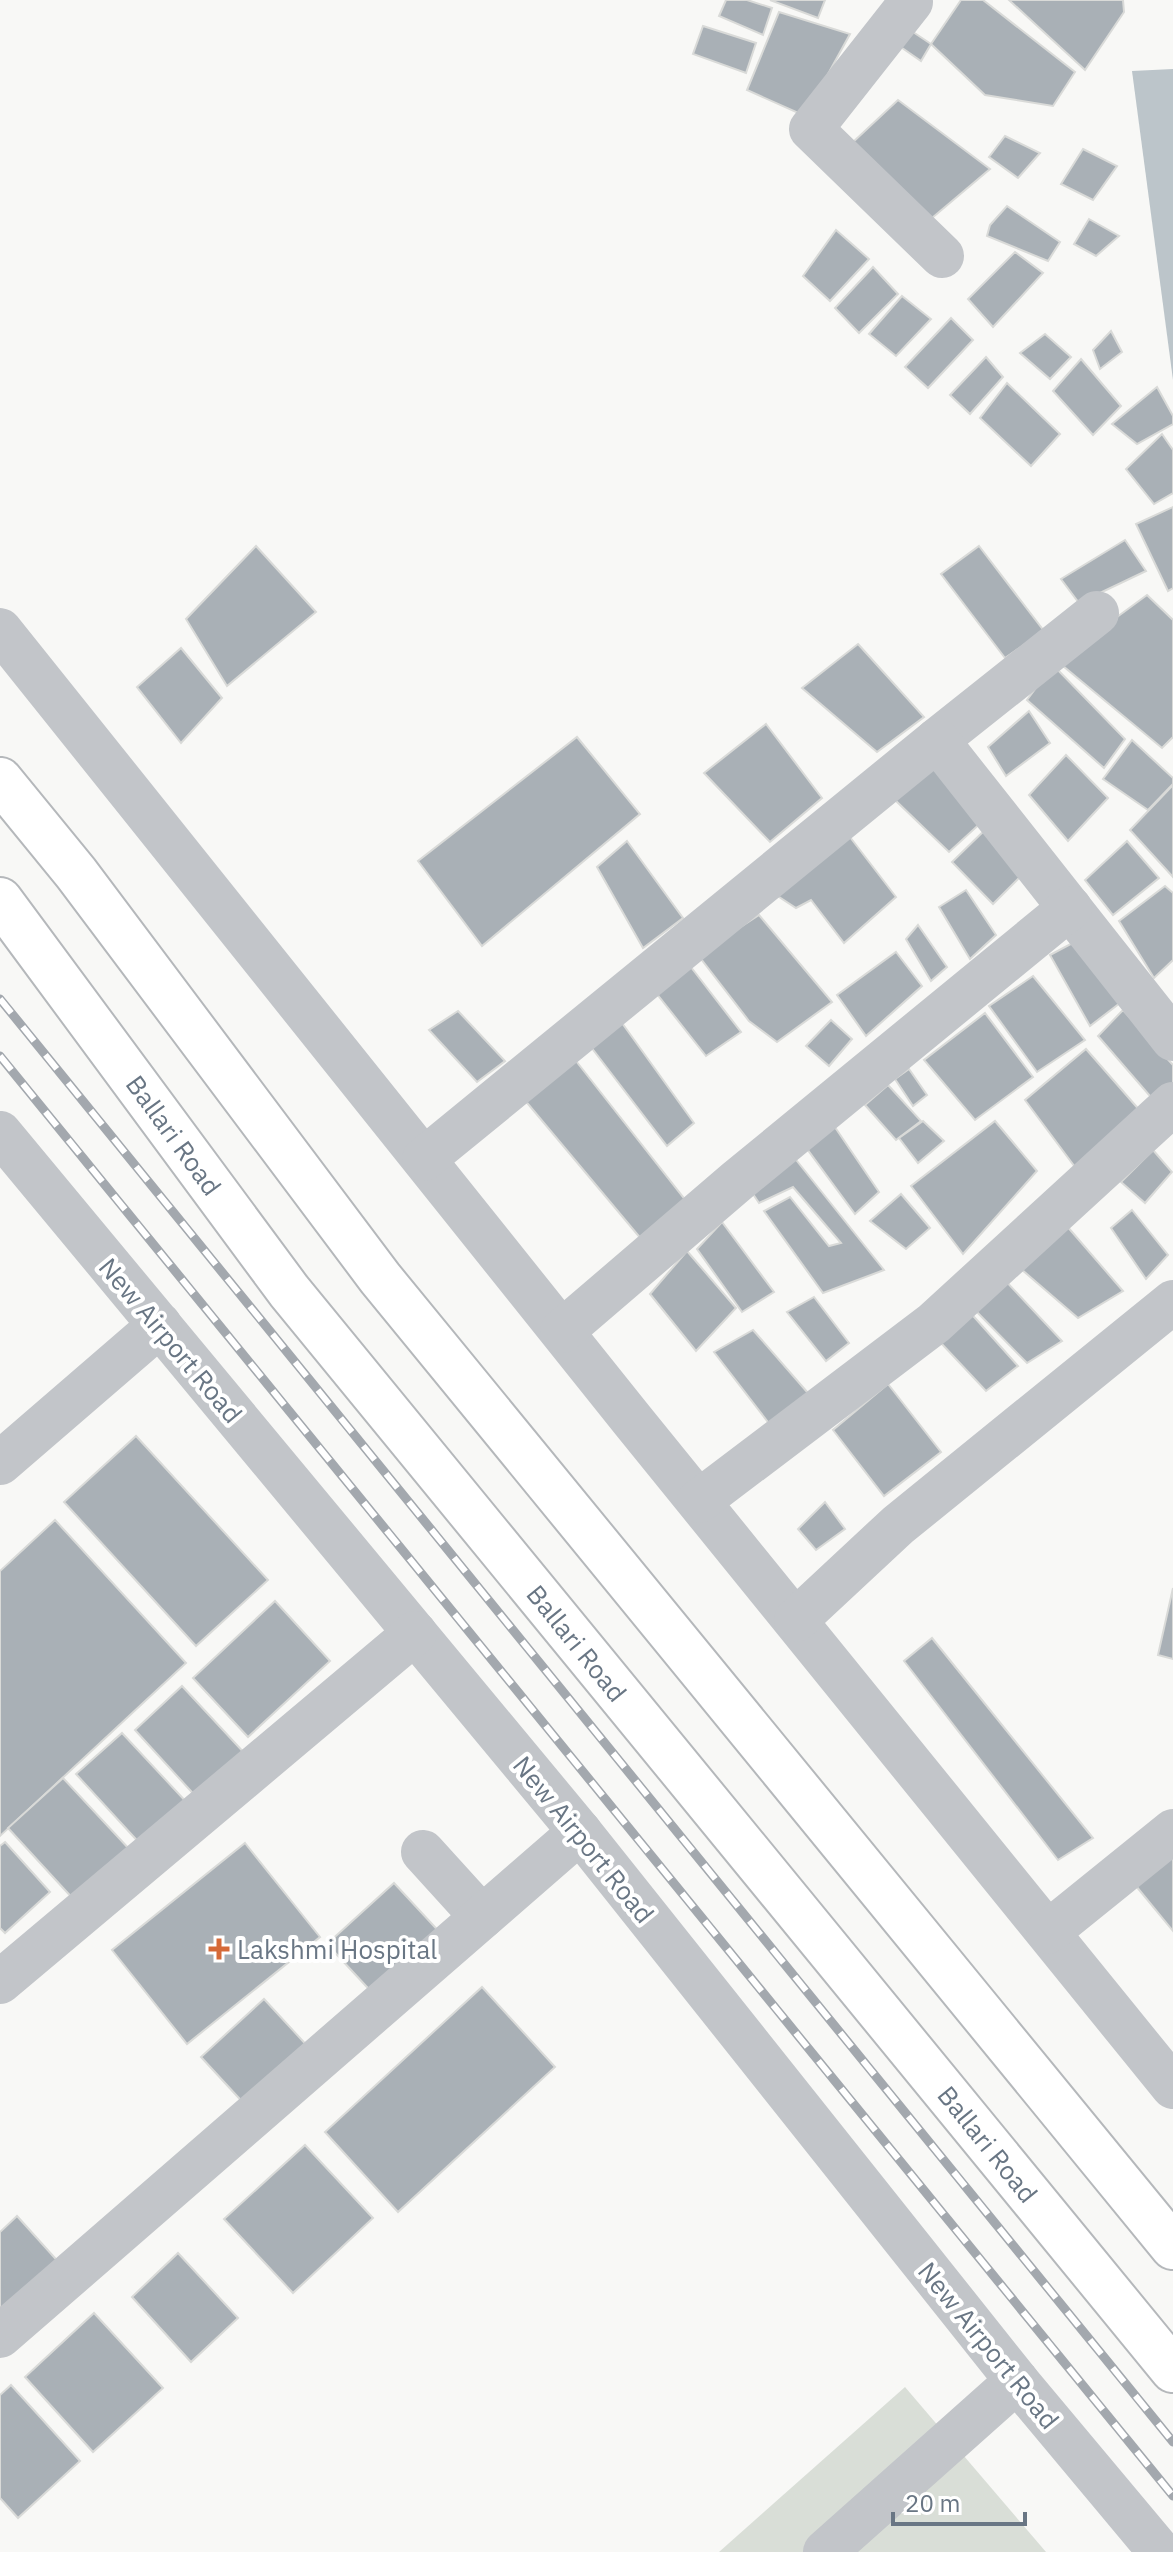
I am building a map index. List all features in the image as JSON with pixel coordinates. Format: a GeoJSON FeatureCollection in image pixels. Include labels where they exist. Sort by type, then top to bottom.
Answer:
{"type":"FeatureCollection","features":[{"type":"Feature","properties":{"kind":"highway"},"geometry":{"type":"LineString","coordinates":[[0,780],[76,873],[380,1278],[1173,2247]]}},
{"type":"Feature","properties":{"kind":"highway","name":"Ballari Road"},"geometry":{"type":"LineString","coordinates":[[6,908],[289,1291],[1173,2370]]}},
{"type":"Feature","properties":{"kind":"street"},"geometry":{"type":"LineString","coordinates":[[919,1],[811,129],[942,256]]}},
{"type":"Feature","properties":{"kind":"street"},"geometry":{"type":"LineString","coordinates":[[424,1159],[1097,613]]}},
{"type":"Feature","properties":{"kind":"street"},"geometry":{"type":"LineString","coordinates":[[0,630],[1173,2087]]}},
{"type":"Feature","properties":{"kind":"street"},"geometry":{"type":"LineString","coordinates":[[937,740],[1173,1039]]}},
{"type":"Feature","properties":{"kind":"street"},"geometry":{"type":"LineString","coordinates":[[562,1331],[737,1181],[1070,908]]}},
{"type":"Feature","properties":{"kind":"street"},"geometry":{"type":"LineString","coordinates":[[699,1501],[934,1323],[1173,1104]]}},
{"type":"Feature","properties":{"kind":"street","name":"New Airport Road"},"geometry":{"type":"LineString","coordinates":[[0,1133],[580,1832],[1017,2381],[1160,2552]]}},
{"type":"Feature","properties":{"kind":"street"},"geometry":{"type":"LineString","coordinates":[[796,1620],[898,1525],[1173,1302]]}},
{"type":"Feature","properties":{"kind":"street"},"geometry":{"type":"LineString","coordinates":[[0,1463],[160,1325]]}},
{"type":"Feature","properties":{"kind":"street"},"geometry":{"type":"LineString","coordinates":[[0,1982],[415,1633]]}},
{"type":"Feature","properties":{"kind":"street"},"geometry":{"type":"LineString","coordinates":[[1048,1932],[1173,1831]]}},
{"type":"Feature","properties":{"kind":"street"},"geometry":{"type":"LineString","coordinates":[[0,2336],[580,1832]]}},
{"type":"Feature","properties":{"kind":"street"},"geometry":{"type":"LineString","coordinates":[[423,1852],[482,1917]]}},
{"type":"Feature","properties":{"kind":"street"},"geometry":{"type":"LineString","coordinates":[[825,2552],[1017,2381]]}},
{"type":"Feature","properties":{"kind":"shaded area"},"geometry":{"type":"Polygon","coordinates":[[[1173,69],[1173,380],[1132,71],[1173,69]]]}},
{"type":"Feature","properties":{"kind":"shaded area"},"geometry":{"type":"Polygon","coordinates":[[[905,2387],[1046,2552],[719,2552],[905,2387]]]}},
{"type":"Feature","properties":{"kind":"building"},"geometry":{"type":"Polygon","coordinates":[[[726,0],[747,0],[772,8],[763,35],[719,16],[726,0]]]}},
{"type":"Feature","properties":{"kind":"building"},"geometry":{"type":"Polygon","coordinates":[[[770,0],[825,0],[818,18],[770,0]]]}},
{"type":"Feature","properties":{"kind":"building"},"geometry":{"type":"Polygon","coordinates":[[[961,0],[983,0],[1075,72],[1053,106],[985,95],[931,44],[961,0]]]}},
{"type":"Feature","properties":{"kind":"building"},"geometry":{"type":"Polygon","coordinates":[[[1009,0],[1123,0],[1124,12],[1085,70],[1009,0]]]}},
{"type":"Feature","properties":{"kind":"building"},"geometry":{"type":"Polygon","coordinates":[[[779,12],[850,34],[805,116],[747,90],[779,12]]]}},
{"type":"Feature","properties":{"kind":"building"},"geometry":{"type":"Polygon","coordinates":[[[703,26],[756,43],[746,73],[693,54],[703,26]]]}},
{"type":"Feature","properties":{"kind":"building"},"geometry":{"type":"Polygon","coordinates":[[[904,26],[931,44],[921,61],[895,43],[904,26]]]}},
{"type":"Feature","properties":{"kind":"building"},"geometry":{"type":"Polygon","coordinates":[[[898,100],[990,169],[932,218],[852,143],[898,100]]]}},
{"type":"Feature","properties":{"kind":"building"},"geometry":{"type":"Polygon","coordinates":[[[1005,136],[1040,153],[1018,178],[989,157],[1005,136]]]}},
{"type":"Feature","properties":{"kind":"building"},"geometry":{"type":"Polygon","coordinates":[[[1083,149],[1117,166],[1093,200],[1061,184],[1083,149]]]}},
{"type":"Feature","properties":{"kind":"building"},"geometry":{"type":"Polygon","coordinates":[[[1007,206],[1060,242],[1048,261],[987,236],[990,225],[1007,206]]]}},
{"type":"Feature","properties":{"kind":"building"},"geometry":{"type":"Polygon","coordinates":[[[1089,219],[1119,236],[1096,256],[1074,244],[1089,219]]]}},
{"type":"Feature","properties":{"kind":"building"},"geometry":{"type":"Polygon","coordinates":[[[836,230],[869,259],[830,301],[803,276],[836,230]]]}},
{"type":"Feature","properties":{"kind":"building"},"geometry":{"type":"Polygon","coordinates":[[[1015,252],[1043,273],[993,327],[968,299],[1015,252]]]}},
{"type":"Feature","properties":{"kind":"building"},"geometry":{"type":"Polygon","coordinates":[[[873,267],[898,294],[859,333],[835,308],[873,267]]]}},
{"type":"Feature","properties":{"kind":"building"},"geometry":{"type":"Polygon","coordinates":[[[902,296],[931,319],[896,356],[869,334],[902,296]]]}},
{"type":"Feature","properties":{"kind":"building"},"geometry":{"type":"Polygon","coordinates":[[[951,318],[973,340],[928,388],[905,367],[951,318]]]}},
{"type":"Feature","properties":{"kind":"building"},"geometry":{"type":"Polygon","coordinates":[[[1111,331],[1122,352],[1100,369],[1093,350],[1111,331]]]}},
{"type":"Feature","properties":{"kind":"building"},"geometry":{"type":"Polygon","coordinates":[[[1045,334],[1071,357],[1050,379],[1020,353],[1045,334]]]}},
{"type":"Feature","properties":{"kind":"building"},"geometry":{"type":"Polygon","coordinates":[[[986,357],[1003,377],[970,414],[950,395],[986,357]]]}},
{"type":"Feature","properties":{"kind":"building"},"geometry":{"type":"Polygon","coordinates":[[[1081,359],[1121,406],[1093,435],[1053,391],[1081,359]]]}},
{"type":"Feature","properties":{"kind":"building"},"geometry":{"type":"Polygon","coordinates":[[[1007,383],[1060,434],[1031,466],[980,418],[1007,383]]]}},
{"type":"Feature","properties":{"kind":"building"},"geometry":{"type":"Polygon","coordinates":[[[1157,387],[1173,416],[1173,424],[1137,444],[1112,424],[1157,387]]]}},
{"type":"Feature","properties":{"kind":"building"},"geometry":{"type":"Polygon","coordinates":[[[1162,434],[1173,450],[1173,493],[1154,504],[1126,469],[1162,434]]]}},
{"type":"Feature","properties":{"kind":"building"},"geometry":{"type":"Polygon","coordinates":[[[1173,507],[1173,588],[1168,591],[1136,524],[1173,507]]]}},
{"type":"Feature","properties":{"kind":"building"},"geometry":{"type":"Polygon","coordinates":[[[1125,540],[1146,571],[1079,603],[1061,579],[1125,540]]]}},
{"type":"Feature","properties":{"kind":"building"},"geometry":{"type":"Polygon","coordinates":[[[256,546],[316,612],[227,686],[186,619],[256,546]]]}},
{"type":"Feature","properties":{"kind":"building"},"geometry":{"type":"Polygon","coordinates":[[[979,546],[1044,631],[1005,658],[941,574],[979,546]]]}},
{"type":"Feature","properties":{"kind":"building"},"geometry":{"type":"Polygon","coordinates":[[[1147,595],[1173,620],[1173,737],[1162,748],[1057,661],[1147,595]]]}},
{"type":"Feature","properties":{"kind":"building"},"geometry":{"type":"Polygon","coordinates":[[[858,644],[924,717],[877,752],[802,688],[858,644]]]}},
{"type":"Feature","properties":{"kind":"building"},"geometry":{"type":"Polygon","coordinates":[[[181,648],[222,698],[181,743],[137,687],[181,648]]]}},
{"type":"Feature","properties":{"kind":"building"},"geometry":{"type":"Polygon","coordinates":[[[1053,665],[1125,739],[1104,768],[1027,700],[1053,665]]]}},
{"type":"Feature","properties":{"kind":"building"},"geometry":{"type":"Polygon","coordinates":[[[1029,711],[1050,743],[1006,776],[988,747],[1029,711]]]}},
{"type":"Feature","properties":{"kind":"building"},"geometry":{"type":"Polygon","coordinates":[[[766,724],[822,798],[770,842],[704,773],[766,724]]]}},
{"type":"Feature","properties":{"kind":"building"},"geometry":{"type":"Polygon","coordinates":[[[577,737],[640,814],[482,946],[418,861],[577,737]]]}},
{"type":"Feature","properties":{"kind":"building"},"geometry":{"type":"Polygon","coordinates":[[[1132,740],[1173,778],[1173,784],[1148,810],[1103,779],[1132,740]]]}},
{"type":"Feature","properties":{"kind":"building"},"geometry":{"type":"Polygon","coordinates":[[[1066,755],[1108,798],[1068,841],[1029,795],[1066,755]]]}},
{"type":"Feature","properties":{"kind":"building"},"geometry":{"type":"Polygon","coordinates":[[[937,765],[984,820],[949,852],[894,799],[937,765]]]}},
{"type":"Feature","properties":{"kind":"building"},"geometry":{"type":"Polygon","coordinates":[[[1173,785],[1173,877],[1130,830],[1173,785]]]}},
{"type":"Feature","properties":{"kind":"building"},"geometry":{"type":"Polygon","coordinates":[[[991,824],[1027,870],[993,904],[952,862],[991,824]]]}},
{"type":"Feature","properties":{"kind":"building"},"geometry":{"type":"Polygon","coordinates":[[[843,828],[896,897],[844,943],[811,900],[796,908],[770,891],[843,828]]]}},
{"type":"Feature","properties":{"kind":"building"},"geometry":{"type":"Polygon","coordinates":[[[627,841],[683,918],[643,948],[597,867],[627,841]]]}},
{"type":"Feature","properties":{"kind":"building"},"geometry":{"type":"Polygon","coordinates":[[[1127,841],[1159,878],[1113,915],[1085,880],[1127,841]]]}},
{"type":"Feature","properties":{"kind":"building"},"geometry":{"type":"Polygon","coordinates":[[[1165,886],[1173,893],[1173,960],[1154,978],[1119,921],[1165,886]]]}},
{"type":"Feature","properties":{"kind":"building"},"geometry":{"type":"Polygon","coordinates":[[[966,890],[996,935],[970,959],[939,907],[966,890]]]}},
{"type":"Feature","properties":{"kind":"building"},"geometry":{"type":"Polygon","coordinates":[[[759,915],[832,1002],[777,1042],[749,1021],[698,955],[759,915]]]}},
{"type":"Feature","properties":{"kind":"building"},"geometry":{"type":"Polygon","coordinates":[[[918,925],[947,967],[931,981],[906,939],[918,925]]]}},
{"type":"Feature","properties":{"kind":"building"},"geometry":{"type":"Polygon","coordinates":[[[1080,939],[1120,1003],[1090,1026],[1050,955],[1080,939]]]}},
{"type":"Feature","properties":{"kind":"building"},"geometry":{"type":"Polygon","coordinates":[[[896,952],[922,986],[866,1036],[837,995],[896,952]]]}},
{"type":"Feature","properties":{"kind":"building"},"geometry":{"type":"Polygon","coordinates":[[[687,962],[741,1032],[706,1056],[653,989],[687,962]]]}},
{"type":"Feature","properties":{"kind":"building"},"geometry":{"type":"Polygon","coordinates":[[[1033,976],[1085,1040],[1037,1072],[989,1006],[1033,976]]]}},
{"type":"Feature","properties":{"kind":"building"},"geometry":{"type":"Polygon","coordinates":[[[1123,1010],[1173,1065],[1173,1084],[1156,1103],[1098,1036],[1123,1010]]]}},
{"type":"Feature","properties":{"kind":"building"},"geometry":{"type":"Polygon","coordinates":[[[458,1011],[505,1061],[477,1082],[429,1030],[458,1011]]]}},
{"type":"Feature","properties":{"kind":"building"},"geometry":{"type":"Polygon","coordinates":[[[985,1013],[1033,1077],[975,1120],[924,1060],[985,1013]]]}},
{"type":"Feature","properties":{"kind":"building"},"geometry":{"type":"Polygon","coordinates":[[[831,1020],[852,1039],[829,1066],[806,1046],[831,1020]]]}},
{"type":"Feature","properties":{"kind":"building"},"geometry":{"type":"Polygon","coordinates":[[[622,1023],[694,1123],[667,1146],[591,1047],[622,1023]]]}},
{"type":"Feature","properties":{"kind":"building"},"geometry":{"type":"Polygon","coordinates":[[[1086,1049],[1142,1113],[1078,1171],[1025,1100],[1086,1049]]]}},
{"type":"Feature","properties":{"kind":"building"},"geometry":{"type":"Polygon","coordinates":[[[576,1061],[686,1201],[642,1240],[523,1098],[576,1061]]]}},
{"type":"Feature","properties":{"kind":"building"},"geometry":{"type":"Polygon","coordinates":[[[909,1069],[927,1095],[913,1106],[895,1079],[909,1069]]]}},
{"type":"Feature","properties":{"kind":"building"},"geometry":{"type":"Polygon","coordinates":[[[888,1085],[921,1121],[896,1140],[865,1105],[888,1085]]]}},
{"type":"Feature","properties":{"kind":"building"},"geometry":{"type":"Polygon","coordinates":[[[828,1117],[879,1192],[855,1214],[802,1142],[828,1117]]]}},
{"type":"Feature","properties":{"kind":"building"},"geometry":{"type":"Polygon","coordinates":[[[923,1121],[944,1141],[918,1163],[899,1138],[923,1121]]]}},
{"type":"Feature","properties":{"kind":"building"},"geometry":{"type":"Polygon","coordinates":[[[995,1121],[1037,1171],[963,1254],[911,1186],[995,1121]]]}},
{"type":"Feature","properties":{"kind":"building"},"geometry":{"type":"Polygon","coordinates":[[[1153,1150],[1172,1172],[1145,1203],[1121,1182],[1153,1150]]]}},
{"type":"Feature","properties":{"kind":"building"},"geometry":{"type":"Polygon","coordinates":[[[789,1151],[884,1270],[823,1293],[764,1211],[790,1197],[829,1246],[841,1243],[793,1187],[759,1203],[749,1188],[789,1151]]]}},
{"type":"Feature","properties":{"kind":"building"},"geometry":{"type":"Polygon","coordinates":[[[901,1194],[930,1228],[906,1249],[870,1221],[901,1194]]]}},
{"type":"Feature","properties":{"kind":"building"},"geometry":{"type":"Polygon","coordinates":[[[1132,1210],[1168,1255],[1146,1279],[1111,1228],[1132,1210]]]}},
{"type":"Feature","properties":{"kind":"building"},"geometry":{"type":"Polygon","coordinates":[[[722,1222],[774,1292],[742,1312],[697,1249],[722,1222]]]}},
{"type":"Feature","properties":{"kind":"building"},"geometry":{"type":"Polygon","coordinates":[[[1066,1225],[1123,1291],[1078,1318],[1021,1269],[1066,1225]]]}},
{"type":"Feature","properties":{"kind":"building"},"geometry":{"type":"Polygon","coordinates":[[[687,1251],[736,1308],[696,1351],[650,1294],[687,1251]]]}},
{"type":"Feature","properties":{"kind":"building"},"geometry":{"type":"Polygon","coordinates":[[[1001,1276],[1062,1341],[1027,1363],[970,1305],[1001,1276]]]}},
{"type":"Feature","properties":{"kind":"building"},"geometry":{"type":"Polygon","coordinates":[[[814,1297],[849,1343],[826,1361],[787,1312],[814,1297]]]}},
{"type":"Feature","properties":{"kind":"building"},"geometry":{"type":"Polygon","coordinates":[[[967,1309],[1018,1366],[986,1391],[940,1342],[967,1309]]]}},
{"type":"Feature","properties":{"kind":"building"},"geometry":{"type":"Polygon","coordinates":[[[753,1330],[808,1393],[771,1426],[714,1352],[753,1330]]]}},
{"type":"Feature","properties":{"kind":"building"},"geometry":{"type":"Polygon","coordinates":[[[888,1384],[941,1452],[884,1496],[833,1430],[888,1384]]]}},
{"type":"Feature","properties":{"kind":"building"},"geometry":{"type":"Polygon","coordinates":[[[136,1436],[268,1580],[196,1646],[64,1502],[136,1436]]]}},
{"type":"Feature","properties":{"kind":"building"},"geometry":{"type":"Polygon","coordinates":[[[825,1502],[845,1529],[816,1550],[798,1529],[825,1502]]]}},
{"type":"Feature","properties":{"kind":"building"},"geometry":{"type":"Polygon","coordinates":[[[55,1520],[186,1663],[0,1836],[0,1571],[55,1520]]]}},
{"type":"Feature","properties":{"kind":"building"},"geometry":{"type":"Polygon","coordinates":[[[1173,1588],[1173,1659],[1158,1655],[1173,1588]]]}},
{"type":"Feature","properties":{"kind":"building"},"geometry":{"type":"Polygon","coordinates":[[[275,1601],[330,1661],[248,1737],[193,1678],[275,1601]]]}},
{"type":"Feature","properties":{"kind":"building"},"geometry":{"type":"Polygon","coordinates":[[[932,1638],[1093,1838],[1058,1860],[904,1661],[932,1638]]]}},
{"type":"Feature","properties":{"kind":"building"},"geometry":{"type":"Polygon","coordinates":[[[182,1686],[248,1757],[200,1801],[135,1730],[182,1686]]]}},
{"type":"Feature","properties":{"kind":"building"},"geometry":{"type":"Polygon","coordinates":[[[122,1733],[190,1806],[144,1848],[76,1774],[122,1733]]]}},
{"type":"Feature","properties":{"kind":"building"},"geometry":{"type":"Polygon","coordinates":[[[63,1778],[131,1851],[76,1902],[8,1828],[63,1778]]]}},
{"type":"Feature","properties":{"kind":"building"},"geometry":{"type":"Polygon","coordinates":[[[5,1842],[50,1892],[5,1933],[0,1928],[0,1846],[5,1842]]]}},
{"type":"Feature","properties":{"kind":"building"},"geometry":{"type":"Polygon","coordinates":[[[245,1843],[320,1937],[187,2044],[112,1950],[245,1843]]]}},
{"type":"Feature","properties":{"kind":"building"},"geometry":{"type":"Polygon","coordinates":[[[1173,1852],[1173,1931],[1136,1886],[1173,1852]]]}},
{"type":"Feature","properties":{"kind":"building"},"geometry":{"type":"Polygon","coordinates":[[[394,1883],[445,1938],[379,2000],[327,1944],[394,1883]]]}},
{"type":"Feature","properties":{"kind":"building"},"geometry":{"type":"Polygon","coordinates":[[[482,1987],[555,2067],[398,2212],[325,2132],[482,1987]]]}},
{"type":"Feature","properties":{"kind":"building"},"geometry":{"type":"Polygon","coordinates":[[[264,1999],[312,2051],[249,2109],[201,2057],[264,1999]]]}},
{"type":"Feature","properties":{"kind":"building"},"geometry":{"type":"Polygon","coordinates":[[[305,2145],[373,2218],[293,2293],[224,2219],[305,2145]]]}},
{"type":"Feature","properties":{"kind":"building"},"geometry":{"type":"Polygon","coordinates":[[[17,2216],[63,2267],[0,2325],[0,2232],[17,2216]]]}},
{"type":"Feature","properties":{"kind":"building"},"geometry":{"type":"Polygon","coordinates":[[[178,2253],[238,2318],[191,2362],[132,2297],[178,2253]]]}},
{"type":"Feature","properties":{"kind":"building"},"geometry":{"type":"Polygon","coordinates":[[[94,2313],[163,2388],[93,2452],[25,2377],[94,2313]]]}},
{"type":"Feature","properties":{"kind":"building"},"geometry":{"type":"Polygon","coordinates":[[[11,2385],[80,2461],[18,2518],[0,2498],[0,2395],[11,2385]]]}},
{"type":"Feature","properties":{"kind":"railway"},"geometry":{"type":"LineString","coordinates":[[0,999],[1173,2442]]}},
{"type":"Feature","properties":{"kind":"railway"},"geometry":{"type":"LineString","coordinates":[[0,1056],[1173,2496]]}},
{"type":"Feature","properties":{"kind":"place","name":"Lakshmi Hospital"},"geometry":{"type":"Point","coordinates":[219,1949]}}]}
